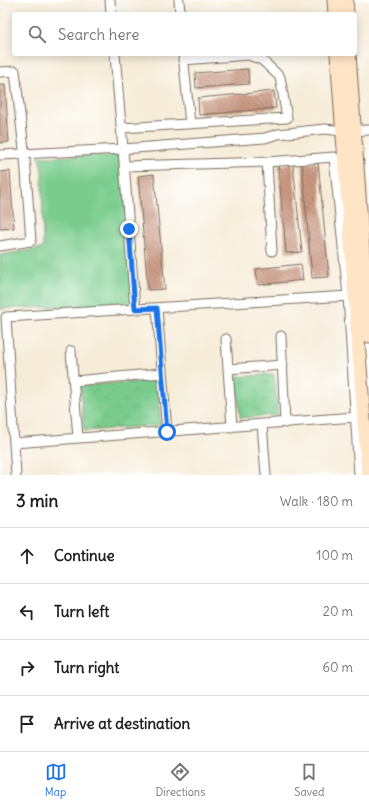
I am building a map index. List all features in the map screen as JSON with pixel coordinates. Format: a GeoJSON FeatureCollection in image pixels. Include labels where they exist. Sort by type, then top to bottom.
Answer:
{"type":"FeatureCollection","features":[{"type":"Feature","properties":{"kind":"street"},"geometry":{"type":"LineString","coordinates":[[110,0],[111,12]]}},
{"type":"Feature","properties":{"kind":"street"},"geometry":{"type":"LineString","coordinates":[[179,0],[180,12]]}},
{"type":"Feature","properties":{"kind":"street"},"geometry":{"type":"LineString","coordinates":[[334,0],[335,12]]}},
{"type":"Feature","properties":{"kind":"street"},"geometry":{"type":"LineString","coordinates":[[346,0],[347,12]]}},
{"type":"Feature","properties":{"kind":"street"},"geometry":{"type":"LineString","coordinates":[[115,56],[135,309]]}},
{"type":"Feature","properties":{"kind":"street"},"geometry":{"type":"LineString","coordinates":[[190,124],[183,57],[216,56]]}},
{"type":"Feature","properties":{"kind":"street"},"geometry":{"type":"LineString","coordinates":[[121,128],[287,118],[280,77],[262,60],[252,56]]}},
{"type":"Feature","properties":{"kind":"street"},"geometry":{"type":"LineString","coordinates":[[337,56],[367,276],[369,336]]}},
{"type":"Feature","properties":{"kind":"street"},"geometry":{"type":"LineString","coordinates":[[349,56],[348,131],[368,475]]}},
{"type":"Feature","properties":{"kind":"street"},"geometry":{"type":"LineString","coordinates":[[0,72],[15,71],[24,153],[31,241],[0,246]]}},
{"type":"Feature","properties":{"kind":"street"},"geometry":{"type":"LineString","coordinates":[[0,155],[123,149],[265,138],[278,134],[325,129],[348,131],[369,130]]}},
{"type":"Feature","properties":{"kind":"street"},"geometry":{"type":"LineString","coordinates":[[124,166],[267,162],[334,157],[348,296],[359,475]]}},
{"type":"Feature","properties":{"kind":"street"},"geometry":{"type":"LineString","coordinates":[[267,162],[272,251]]}},
{"type":"Feature","properties":{"kind":"street"},"geometry":{"type":"LineString","coordinates":[[16,475],[6,317],[348,296]]}},
{"type":"Feature","properties":{"kind":"street"},"geometry":{"type":"LineString","coordinates":[[157,308],[167,432]]}},
{"type":"Feature","properties":{"kind":"street"},"geometry":{"type":"LineString","coordinates":[[281,336],[285,423]]}},
{"type":"Feature","properties":{"kind":"street"},"geometry":{"type":"LineString","coordinates":[[226,339],[232,427]]}},
{"type":"Feature","properties":{"kind":"street"},"geometry":{"type":"LineString","coordinates":[[71,352],[78,438]]}},
{"type":"Feature","properties":{"kind":"street"},"geometry":{"type":"LineString","coordinates":[[228,369],[282,365]]}},
{"type":"Feature","properties":{"kind":"street"},"geometry":{"type":"LineString","coordinates":[[74,381],[162,374]]}},
{"type":"Feature","properties":{"kind":"street"},"geometry":{"type":"LineString","coordinates":[[14,443],[355,418]]}},
{"type":"Feature","properties":{"kind":"street"},"geometry":{"type":"LineString","coordinates":[[262,424],[266,475]]}},
{"type":"Feature","properties":{"kind":"green space"},"geometry":{"type":"Polygon","coordinates":[[[121,155],[136,304],[0,309],[0,255],[43,248],[42,170],[39,157],[121,155]]]}},
{"type":"Feature","properties":{"kind":"green space"},"geometry":{"type":"Polygon","coordinates":[[[274,374],[278,415],[240,418],[237,377],[274,374]]]}},
{"type":"Feature","properties":{"kind":"green space"},"geometry":{"type":"Polygon","coordinates":[[[157,380],[161,425],[84,431],[80,386],[157,380]]]}},
{"type":"Feature","properties":{"kind":"building"},"geometry":{"type":"Polygon","coordinates":[[[248,69],[249,84],[196,88],[195,73],[248,69]]]}},
{"type":"Feature","properties":{"kind":"building"},"geometry":{"type":"Polygon","coordinates":[[[0,85],[5,85],[9,142],[0,143],[0,85]]]}},
{"type":"Feature","properties":{"kind":"building"},"geometry":{"type":"Polygon","coordinates":[[[274,91],[276,108],[199,115],[198,98],[274,91]]]}},
{"type":"Feature","properties":{"kind":"building"},"geometry":{"type":"Polygon","coordinates":[[[318,162],[329,277],[312,278],[302,164],[318,162]]]}},
{"type":"Feature","properties":{"kind":"building"},"geometry":{"type":"Polygon","coordinates":[[[293,164],[302,252],[286,253],[278,165],[293,164]]]}},
{"type":"Feature","properties":{"kind":"building"},"geometry":{"type":"Polygon","coordinates":[[[10,171],[14,228],[0,229],[0,172],[10,171]]]}},
{"type":"Feature","properties":{"kind":"building"},"geometry":{"type":"Polygon","coordinates":[[[154,174],[165,289],[148,290],[138,176],[154,174]]]}},
{"type":"Feature","properties":{"kind":"building"},"geometry":{"type":"Polygon","coordinates":[[[301,264],[303,280],[258,285],[256,269],[301,264]]]}},
{"type":"Feature","properties":{"kind":"route"},"geometry":{"type":"LineString","coordinates":[[129,229],[135,309],[157,308],[167,432]]}}]}
